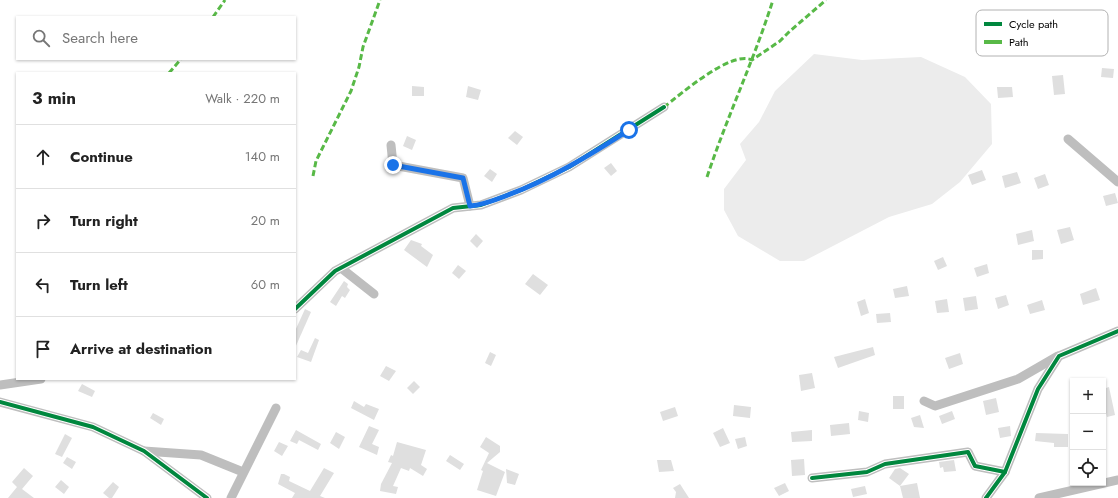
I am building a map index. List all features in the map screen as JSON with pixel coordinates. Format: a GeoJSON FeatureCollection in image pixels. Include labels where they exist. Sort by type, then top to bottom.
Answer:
{"type":"FeatureCollection","features":[{"type":"Feature","properties":{"kind":"street"},"geometry":{"type":"LineString","coordinates":[[296,308],[335,271],[453,208],[481,205],[521,190],[569,167],[664,107]]}},
{"type":"Feature","properties":{"kind":"street"},"geometry":{"type":"LineString","coordinates":[[1068,139],[1118,182]]}},
{"type":"Feature","properties":{"kind":"street"},"geometry":{"type":"LineString","coordinates":[[391,145],[393,165],[463,178],[470,206]]}},
{"type":"Feature","properties":{"kind":"street"},"geometry":{"type":"LineString","coordinates":[[341,268],[374,294]]}},
{"type":"Feature","properties":{"kind":"street"},"geometry":{"type":"LineString","coordinates":[[924,401],[935,406],[1018,379],[1059,356],[1118,331]]}},
{"type":"Feature","properties":{"kind":"street"},"geometry":{"type":"LineString","coordinates":[[986,498],[1005,472],[1038,389],[1059,356]]}},
{"type":"Feature","properties":{"kind":"street"},"geometry":{"type":"LineString","coordinates":[[0,385],[34,380]]}},
{"type":"Feature","properties":{"kind":"street"},"geometry":{"type":"LineString","coordinates":[[0,402],[93,427],[144,451],[207,498]]}},
{"type":"Feature","properties":{"kind":"street"},"geometry":{"type":"LineString","coordinates":[[231,498],[276,408]]}},
{"type":"Feature","properties":{"kind":"street"},"geometry":{"type":"LineString","coordinates":[[144,451],[201,455],[243,472]]}},
{"type":"Feature","properties":{"kind":"street"},"geometry":{"type":"LineString","coordinates":[[812,478],[867,472],[886,464],[968,452],[975,466],[1005,472]]}},
{"type":"Feature","properties":{"kind":"street"},"geometry":{"type":"LineString","coordinates":[[1039,498],[1118,480]]}},
{"type":"Feature","properties":{"kind":"shaded area"},"geometry":{"type":"Polygon","coordinates":[[[814,54],[862,60],[921,57],[965,77],[991,104],[992,144],[960,182],[932,204],[889,217],[804,261],[780,261],[738,236],[724,210],[724,189],[746,160],[740,144],[759,122],[775,91],[814,54]]]}},
{"type":"Feature","properties":{"kind":"building"},"geometry":{"type":"Polygon","coordinates":[[[1102,68],[1114,69],[1113,78],[1101,77],[1102,68]]]}},
{"type":"Feature","properties":{"kind":"building"},"geometry":{"type":"Polygon","coordinates":[[[1063,75],[1065,94],[1054,95],[1052,76],[1063,75]]]}},
{"type":"Feature","properties":{"kind":"building"},"geometry":{"type":"Polygon","coordinates":[[[412,86],[424,87],[424,96],[412,96],[412,86]]]}},
{"type":"Feature","properties":{"kind":"building"},"geometry":{"type":"Polygon","coordinates":[[[468,86],[481,90],[478,100],[466,97],[468,86]]]}},
{"type":"Feature","properties":{"kind":"building"},"geometry":{"type":"Polygon","coordinates":[[[997,87],[1012,87],[1013,97],[998,98],[997,87]]]}},
{"type":"Feature","properties":{"kind":"building"},"geometry":{"type":"Polygon","coordinates":[[[515,131],[523,137],[517,145],[508,138],[515,131]]]}},
{"type":"Feature","properties":{"kind":"building"},"geometry":{"type":"Polygon","coordinates":[[[407,136],[416,140],[412,150],[403,146],[407,136]]]}},
{"type":"Feature","properties":{"kind":"building"},"geometry":{"type":"Polygon","coordinates":[[[611,163],[617,171],[611,176],[604,168],[611,163]]]}},
{"type":"Feature","properties":{"kind":"building"},"geometry":{"type":"Polygon","coordinates":[[[490,169],[497,174],[492,182],[484,176],[490,169]]]}},
{"type":"Feature","properties":{"kind":"building"},"geometry":{"type":"Polygon","coordinates":[[[982,170],[986,180],[972,185],[968,175],[982,170]]]}},
{"type":"Feature","properties":{"kind":"building"},"geometry":{"type":"Polygon","coordinates":[[[1017,172],[1021,183],[1005,188],[1002,176],[1017,172]]]}},
{"type":"Feature","properties":{"kind":"building"},"geometry":{"type":"Polygon","coordinates":[[[1045,174],[1049,185],[1038,189],[1034,178],[1045,174]]]}},
{"type":"Feature","properties":{"kind":"building"},"geometry":{"type":"Polygon","coordinates":[[[1115,193],[1118,203],[1106,206],[1103,196],[1115,193]]]}},
{"type":"Feature","properties":{"kind":"building"},"geometry":{"type":"Polygon","coordinates":[[[1070,227],[1074,240],[1061,244],[1057,230],[1070,227]]]}},
{"type":"Feature","properties":{"kind":"building"},"geometry":{"type":"Polygon","coordinates":[[[1032,230],[1034,241],[1018,245],[1016,234],[1032,230]]]}},
{"type":"Feature","properties":{"kind":"building"},"geometry":{"type":"Polygon","coordinates":[[[476,234],[483,241],[477,248],[470,241],[476,234]]]}},
{"type":"Feature","properties":{"kind":"building"},"geometry":{"type":"Polygon","coordinates":[[[411,240],[422,244],[421,246],[433,255],[427,267],[404,250],[411,240]]]}},
{"type":"Feature","properties":{"kind":"building"},"geometry":{"type":"Polygon","coordinates":[[[1032,250],[1043,250],[1043,259],[1032,260],[1032,250]]]}},
{"type":"Feature","properties":{"kind":"building"},"geometry":{"type":"Polygon","coordinates":[[[943,257],[947,266],[938,270],[934,261],[943,257]]]}},
{"type":"Feature","properties":{"kind":"building"},"geometry":{"type":"Polygon","coordinates":[[[987,264],[989,273],[977,277],[974,268],[987,264]]]}},
{"type":"Feature","properties":{"kind":"building"},"geometry":{"type":"Polygon","coordinates":[[[458,265],[466,271],[459,279],[452,273],[458,265]]]}},
{"type":"Feature","properties":{"kind":"building"},"geometry":{"type":"Polygon","coordinates":[[[533,274],[548,285],[540,295],[525,284],[533,274]]]}},
{"type":"Feature","properties":{"kind":"building"},"geometry":{"type":"Polygon","coordinates":[[[344,281],[348,284],[347,287],[350,290],[345,298],[342,296],[336,306],[330,302],[344,281]]]}},
{"type":"Feature","properties":{"kind":"building"},"geometry":{"type":"Polygon","coordinates":[[[907,286],[909,296],[895,298],[893,289],[907,286]]]}},
{"type":"Feature","properties":{"kind":"building"},"geometry":{"type":"Polygon","coordinates":[[[1096,288],[1100,300],[1083,305],[1080,294],[1096,288]]]}},
{"type":"Feature","properties":{"kind":"building"},"geometry":{"type":"Polygon","coordinates":[[[1006,295],[1009,305],[998,309],[995,298],[1006,295]]]}},
{"type":"Feature","properties":{"kind":"building"},"geometry":{"type":"Polygon","coordinates":[[[976,296],[978,309],[965,311],[963,298],[976,296]]]}},
{"type":"Feature","properties":{"kind":"building"},"geometry":{"type":"Polygon","coordinates":[[[865,299],[869,313],[861,316],[857,302],[865,299]]]}},
{"type":"Feature","properties":{"kind":"building"},"geometry":{"type":"Polygon","coordinates":[[[947,299],[949,312],[937,313],[935,301],[947,299]]]}},
{"type":"Feature","properties":{"kind":"building"},"geometry":{"type":"Polygon","coordinates":[[[1042,300],[1045,310],[1030,314],[1027,305],[1042,300]]]}},
{"type":"Feature","properties":{"kind":"building"},"geometry":{"type":"Polygon","coordinates":[[[305,309],[311,312],[296,346],[296,329],[305,309]]]}},
{"type":"Feature","properties":{"kind":"building"},"geometry":{"type":"Polygon","coordinates":[[[890,313],[891,322],[877,323],[876,314],[890,313]]]}},
{"type":"Feature","properties":{"kind":"building"},"geometry":{"type":"Polygon","coordinates":[[[315,338],[319,340],[311,362],[297,357],[301,350],[308,353],[315,338]]]}},
{"type":"Feature","properties":{"kind":"building"},"geometry":{"type":"Polygon","coordinates":[[[873,347],[875,355],[838,368],[834,357],[873,347]]]}},
{"type":"Feature","properties":{"kind":"building"},"geometry":{"type":"Polygon","coordinates":[[[490,352],[496,355],[491,366],[485,363],[490,352]]]}},
{"type":"Feature","properties":{"kind":"building"},"geometry":{"type":"Polygon","coordinates":[[[960,353],[963,364],[949,369],[945,358],[960,353]]]}},
{"type":"Feature","properties":{"kind":"building"},"geometry":{"type":"Polygon","coordinates":[[[386,366],[396,371],[389,381],[380,376],[386,366]]]}},
{"type":"Feature","properties":{"kind":"building"},"geometry":{"type":"Polygon","coordinates":[[[812,373],[815,388],[801,391],[799,375],[812,373]]]}},
{"type":"Feature","properties":{"kind":"building"},"geometry":{"type":"Polygon","coordinates":[[[414,381],[420,387],[413,394],[407,388],[414,381]]]}},
{"type":"Feature","properties":{"kind":"building"},"geometry":{"type":"Polygon","coordinates":[[[82,384],[95,391],[92,397],[78,391],[82,384]]]}},
{"type":"Feature","properties":{"kind":"building"},"geometry":{"type":"Polygon","coordinates":[[[1109,387],[1115,415],[1107,417],[1106,413],[1106,388],[1109,387]]]}},
{"type":"Feature","properties":{"kind":"building"},"geometry":{"type":"Polygon","coordinates":[[[893,396],[904,396],[904,409],[893,409],[893,396]]]}},
{"type":"Feature","properties":{"kind":"building"},"geometry":{"type":"Polygon","coordinates":[[[996,398],[999,412],[986,415],[983,401],[996,398]]]}},
{"type":"Feature","properties":{"kind":"building"},"geometry":{"type":"Polygon","coordinates":[[[354,401],[364,407],[366,404],[379,409],[374,420],[351,408],[354,401]]]}},
{"type":"Feature","properties":{"kind":"building"},"geometry":{"type":"Polygon","coordinates":[[[734,405],[751,407],[750,418],[733,416],[734,405]]]}},
{"type":"Feature","properties":{"kind":"building"},"geometry":{"type":"Polygon","coordinates":[[[675,407],[678,416],[663,421],[660,412],[675,407]]]}},
{"type":"Feature","properties":{"kind":"building"},"geometry":{"type":"Polygon","coordinates":[[[859,411],[869,413],[868,422],[858,420],[859,411]]]}},
{"type":"Feature","properties":{"kind":"building"},"geometry":{"type":"Polygon","coordinates":[[[952,411],[955,419],[942,424],[939,416],[952,411]]]}},
{"type":"Feature","properties":{"kind":"building"},"geometry":{"type":"Polygon","coordinates":[[[153,413],[164,419],[161,425],[150,418],[153,413]]]}},
{"type":"Feature","properties":{"kind":"building"},"geometry":{"type":"Polygon","coordinates":[[[920,415],[924,428],[914,427],[911,418],[920,415]]]}},
{"type":"Feature","properties":{"kind":"building"},"geometry":{"type":"Polygon","coordinates":[[[849,423],[850,434],[831,436],[830,425],[849,423]]]}},
{"type":"Feature","properties":{"kind":"building"},"geometry":{"type":"Polygon","coordinates":[[[369,426],[379,430],[372,444],[379,447],[377,455],[359,447],[369,426]]]}},
{"type":"Feature","properties":{"kind":"building"},"geometry":{"type":"Polygon","coordinates":[[[1010,426],[1011,436],[1000,438],[998,428],[1010,426]]]}},
{"type":"Feature","properties":{"kind":"building"},"geometry":{"type":"Polygon","coordinates":[[[723,428],[730,443],[720,447],[713,433],[723,428]]]}},
{"type":"Feature","properties":{"kind":"building"},"geometry":{"type":"Polygon","coordinates":[[[296,430],[321,444],[318,450],[299,440],[297,444],[290,441],[296,430]]]}},
{"type":"Feature","properties":{"kind":"building"},"geometry":{"type":"Polygon","coordinates":[[[812,430],[812,441],[792,442],[791,432],[812,430]]]}},
{"type":"Feature","properties":{"kind":"building"},"geometry":{"type":"Polygon","coordinates":[[[336,432],[345,437],[339,449],[330,443],[336,432]]]}},
{"type":"Feature","properties":{"kind":"building"},"geometry":{"type":"Polygon","coordinates":[[[1036,433],[1068,434],[1068,447],[1054,447],[1054,443],[1035,441],[1036,433]]]}},
{"type":"Feature","properties":{"kind":"building"},"geometry":{"type":"Polygon","coordinates":[[[65,434],[72,438],[62,457],[55,454],[65,434]]]}},
{"type":"Feature","properties":{"kind":"building"},"geometry":{"type":"Polygon","coordinates":[[[486,437],[500,446],[500,452],[487,463],[505,472],[496,496],[477,490],[483,471],[481,470],[489,453],[480,447],[486,437]]]}},
{"type":"Feature","properties":{"kind":"building"},"geometry":{"type":"Polygon","coordinates":[[[745,437],[747,446],[738,449],[735,439],[745,437]]]}},
{"type":"Feature","properties":{"kind":"building"},"geometry":{"type":"Polygon","coordinates":[[[279,442],[288,446],[282,456],[274,451],[279,442]]]}},
{"type":"Feature","properties":{"kind":"building"},"geometry":{"type":"Polygon","coordinates":[[[397,442],[426,450],[421,465],[427,469],[423,476],[410,468],[409,471],[401,468],[393,486],[398,487],[396,494],[380,491],[381,484],[392,463],[388,462],[391,455],[393,456],[397,442]]]}},
{"type":"Feature","properties":{"kind":"building"},"geometry":{"type":"Polygon","coordinates":[[[450,455],[464,464],[460,470],[446,461],[450,455]]]}},
{"type":"Feature","properties":{"kind":"building"},"geometry":{"type":"Polygon","coordinates":[[[67,457],[76,462],[72,469],[63,463],[67,457]]]}},
{"type":"Feature","properties":{"kind":"building"},"geometry":{"type":"Polygon","coordinates":[[[804,459],[805,475],[792,476],[791,460],[804,459]]]}},
{"type":"Feature","properties":{"kind":"building"},"geometry":{"type":"Polygon","coordinates":[[[657,460],[671,460],[674,471],[659,472],[657,460]]]}},
{"type":"Feature","properties":{"kind":"building"},"geometry":{"type":"Polygon","coordinates":[[[954,460],[956,471],[944,472],[943,467],[940,468],[939,462],[954,460]]]}},
{"type":"Feature","properties":{"kind":"building"},"geometry":{"type":"Polygon","coordinates":[[[24,468],[33,476],[22,489],[34,498],[8,498],[17,487],[12,482],[24,468]]]}},
{"type":"Feature","properties":{"kind":"building"},"geometry":{"type":"Polygon","coordinates":[[[324,468],[334,473],[320,496],[325,498],[292,498],[295,493],[278,484],[281,474],[284,474],[290,477],[289,481],[310,491],[324,468]]]}},
{"type":"Feature","properties":{"kind":"building"},"geometry":{"type":"Polygon","coordinates":[[[900,468],[909,474],[900,486],[889,478],[895,469],[900,468]]]}},
{"type":"Feature","properties":{"kind":"building"},"geometry":{"type":"Polygon","coordinates":[[[506,469],[519,474],[515,485],[507,483],[506,469]]]}},
{"type":"Feature","properties":{"kind":"building"},"geometry":{"type":"Polygon","coordinates":[[[61,480],[69,487],[64,494],[55,487],[61,480]]]}},
{"type":"Feature","properties":{"kind":"building"},"geometry":{"type":"Polygon","coordinates":[[[113,482],[119,487],[112,498],[109,498],[103,493],[113,482]]]}},
{"type":"Feature","properties":{"kind":"building"},"geometry":{"type":"Polygon","coordinates":[[[785,483],[789,491],[779,496],[774,488],[785,483]]]}},
{"type":"Feature","properties":{"kind":"building"},"geometry":{"type":"Polygon","coordinates":[[[917,483],[920,498],[903,498],[900,486],[917,483]]]}},
{"type":"Feature","properties":{"kind":"building"},"geometry":{"type":"Polygon","coordinates":[[[680,484],[689,498],[675,498],[676,492],[673,488],[680,484]]]}},
{"type":"Feature","properties":{"kind":"building"},"geometry":{"type":"Polygon","coordinates":[[[865,486],[867,494],[853,497],[851,489],[865,486]]]}},
{"type":"Feature","properties":{"kind":"marked path"},"geometry":{"type":"LineString","coordinates":[[214,16],[225,0]]}},
{"type":"Feature","properties":{"kind":"marked path"},"geometry":{"type":"LineString","coordinates":[[313,176],[316,161],[351,91],[359,67],[363,47],[380,0]]}},
{"type":"Feature","properties":{"kind":"marked path"},"geometry":{"type":"LineString","coordinates":[[707,177],[773,0]]}},
{"type":"Feature","properties":{"kind":"marked path"},"geometry":{"type":"LineString","coordinates":[[664,107],[719,67],[732,61],[743,59],[752,60],[780,41],[826,0]]}},
{"type":"Feature","properties":{"kind":"marked path"},"geometry":{"type":"LineString","coordinates":[[170,72],[180,60]]}},
{"type":"Feature","properties":{"kind":"cycle path"},"geometry":{"type":"LineString","coordinates":[[296,308],[335,271],[453,208],[481,205],[521,190],[569,167],[664,107]]}},
{"type":"Feature","properties":{"kind":"cycle path"},"geometry":{"type":"LineString","coordinates":[[986,498],[1005,472],[1038,389],[1059,356],[1118,331]]}},
{"type":"Feature","properties":{"kind":"cycle path"},"geometry":{"type":"LineString","coordinates":[[0,402],[93,427],[144,451],[207,498]]}},
{"type":"Feature","properties":{"kind":"cycle path"},"geometry":{"type":"LineString","coordinates":[[812,478],[867,472],[885,464],[968,452],[975,466],[1005,472]]}},
{"type":"Feature","properties":{"kind":"route"},"geometry":{"type":"LineString","coordinates":[[393,165],[463,178],[470,206],[481,205],[521,190],[569,167],[629,130]]}}]}
